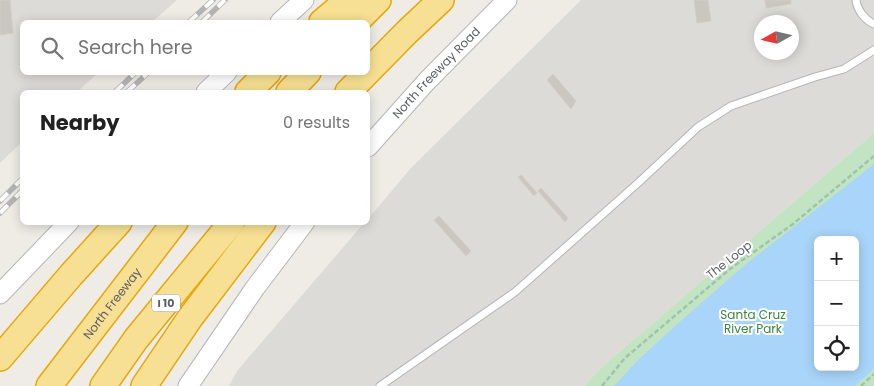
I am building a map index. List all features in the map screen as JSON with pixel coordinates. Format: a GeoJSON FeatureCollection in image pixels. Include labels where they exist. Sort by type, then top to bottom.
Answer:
{"type":"FeatureCollection","features":[{"type":"Feature","properties":{"kind":"highway"},"geometry":{"type":"LineString","coordinates":[[324,20],[348,0]]}},
{"type":"Feature","properties":{"kind":"highway"},"geometry":{"type":"LineString","coordinates":[[358,20],[378,0]]}},
{"type":"Feature","properties":{"kind":"highway"},"geometry":{"type":"LineString","coordinates":[[370,70],[442,0]]}},
{"type":"Feature","properties":{"kind":"highway"},"geometry":{"type":"LineString","coordinates":[[367,90],[442,0]]}},
{"type":"Feature","properties":{"kind":"highway"},"geometry":{"type":"LineString","coordinates":[[250,90],[265,75]]}},
{"type":"Feature","properties":{"kind":"highway"},"geometry":{"type":"LineString","coordinates":[[291,90],[305,75]]}},
{"type":"Feature","properties":{"kind":"highway"},"geometry":{"type":"LineString","coordinates":[[350,90],[365,75]]}},
{"type":"Feature","properties":{"kind":"highway"},"geometry":{"type":"LineString","coordinates":[[0,358],[71,274],[116,225]]}},
{"type":"Feature","properties":{"kind":"highway","name":"North Freeway"},"geometry":{"type":"LineString","coordinates":[[49,386],[173,225]]}},
{"type":"Feature","properties":{"kind":"highway","name":"I 10"},"geometry":{"type":"LineString","coordinates":[[103,386],[136,339],[230,225]]}},
{"type":"Feature","properties":{"kind":"highway"},"geometry":{"type":"LineString","coordinates":[[144,386],[190,318],[261,225]]}},
{"type":"Feature","properties":{"kind":"main road"},"geometry":{"type":"LineString","coordinates":[[282,20],[304,0]]}},
{"type":"Feature","properties":{"kind":"main road","name":"North Freeway Road"},"geometry":{"type":"LineString","coordinates":[[370,145],[427,81],[507,0]]}},
{"type":"Feature","properties":{"kind":"main road"},"geometry":{"type":"LineString","coordinates":[[208,90],[225,75]]}},
{"type":"Feature","properties":{"kind":"main road"},"geometry":{"type":"LineString","coordinates":[[0,294],[66,225]]}},
{"type":"Feature","properties":{"kind":"main road"},"geometry":{"type":"LineString","coordinates":[[188,386],[255,288],[304,225]]}},
{"type":"Feature","properties":{"kind":"lane"},"geometry":{"type":"LineString","coordinates":[[856,0],[857,7],[868,22],[874,24]]}},
{"type":"Feature","properties":{"kind":"lane"},"geometry":{"type":"LineString","coordinates":[[380,386],[516,292],[638,183],[698,126],[731,106],[844,69],[874,50]]}},
{"type":"Feature","properties":{"kind":"path","name":"The Loop"},"geometry":{"type":"LineString","coordinates":[[602,386],[625,358],[730,269],[793,224],[874,156]]}},
{"type":"Feature","properties":{"kind":"path"},"geometry":{"type":"LineString","coordinates":[[861,386],[874,374]]}},
{"type":"Feature","properties":{"kind":"shaded area"},"geometry":{"type":"Polygon","coordinates":[[[0,0],[177,0],[154,20],[20,20],[20,75],[96,75],[79,90],[20,90],[20,144],[0,163],[0,0]]]}},
{"type":"Feature","properties":{"kind":"shaded area"},"geometry":{"type":"Polygon","coordinates":[[[581,0],[874,0],[874,133],[602,367],[584,386],[229,386],[237,371],[362,225],[370,225],[370,217],[411,168],[581,0]]]}},
{"type":"Feature","properties":{"kind":"green space","name":"Santa Cruz River Park"},"geometry":{"type":"Polygon","coordinates":[[[874,133],[874,386],[584,386],[602,367],[874,133]]]}},
{"type":"Feature","properties":{"kind":"water","name":"Santa Cruz River Park"},"geometry":{"type":"Polygon","coordinates":[[[874,164],[874,369],[855,386],[614,386],[639,359],[746,264],[874,164]]]}},
{"type":"Feature","properties":{"kind":"building"},"geometry":{"type":"Polygon","coordinates":[[[0,0],[10,0],[13,33],[0,35],[0,0]]]}},
{"type":"Feature","properties":{"kind":"building"},"geometry":{"type":"Polygon","coordinates":[[[694,0],[708,0],[711,21],[697,23],[694,0]]]}},
{"type":"Feature","properties":{"kind":"building"},"geometry":{"type":"Polygon","coordinates":[[[765,0],[791,0],[791,4],[766,8],[765,0]]]}},
{"type":"Feature","properties":{"kind":"building"},"geometry":{"type":"Polygon","coordinates":[[[553,74],[576,101],[571,109],[547,80],[553,74]]]}},
{"type":"Feature","properties":{"kind":"building"},"geometry":{"type":"Polygon","coordinates":[[[521,175],[537,193],[534,196],[518,177],[521,175]]]}},
{"type":"Feature","properties":{"kind":"building"},"geometry":{"type":"Polygon","coordinates":[[[541,188],[568,218],[565,222],[538,191],[541,188]]]}},
{"type":"Feature","properties":{"kind":"building"},"geometry":{"type":"Polygon","coordinates":[[[439,216],[471,251],[466,256],[434,220],[439,216]]]}},
{"type":"Feature","properties":{"kind":"railway"},"geometry":{"type":"LineString","coordinates":[[191,20],[213,0]]}},
{"type":"Feature","properties":{"kind":"railway"},"geometry":{"type":"LineString","coordinates":[[204,20],[225,0]]}},
{"type":"Feature","properties":{"kind":"railway"},"geometry":{"type":"LineString","coordinates":[[117,90],[133,75]]}},
{"type":"Feature","properties":{"kind":"railway"},"geometry":{"type":"LineString","coordinates":[[129,90],[146,75]]}},
{"type":"Feature","properties":{"kind":"railway"},"geometry":{"type":"LineString","coordinates":[[0,201],[20,181]]}},
{"type":"Feature","properties":{"kind":"railway"},"geometry":{"type":"LineString","coordinates":[[0,213],[20,193]]}}]}
